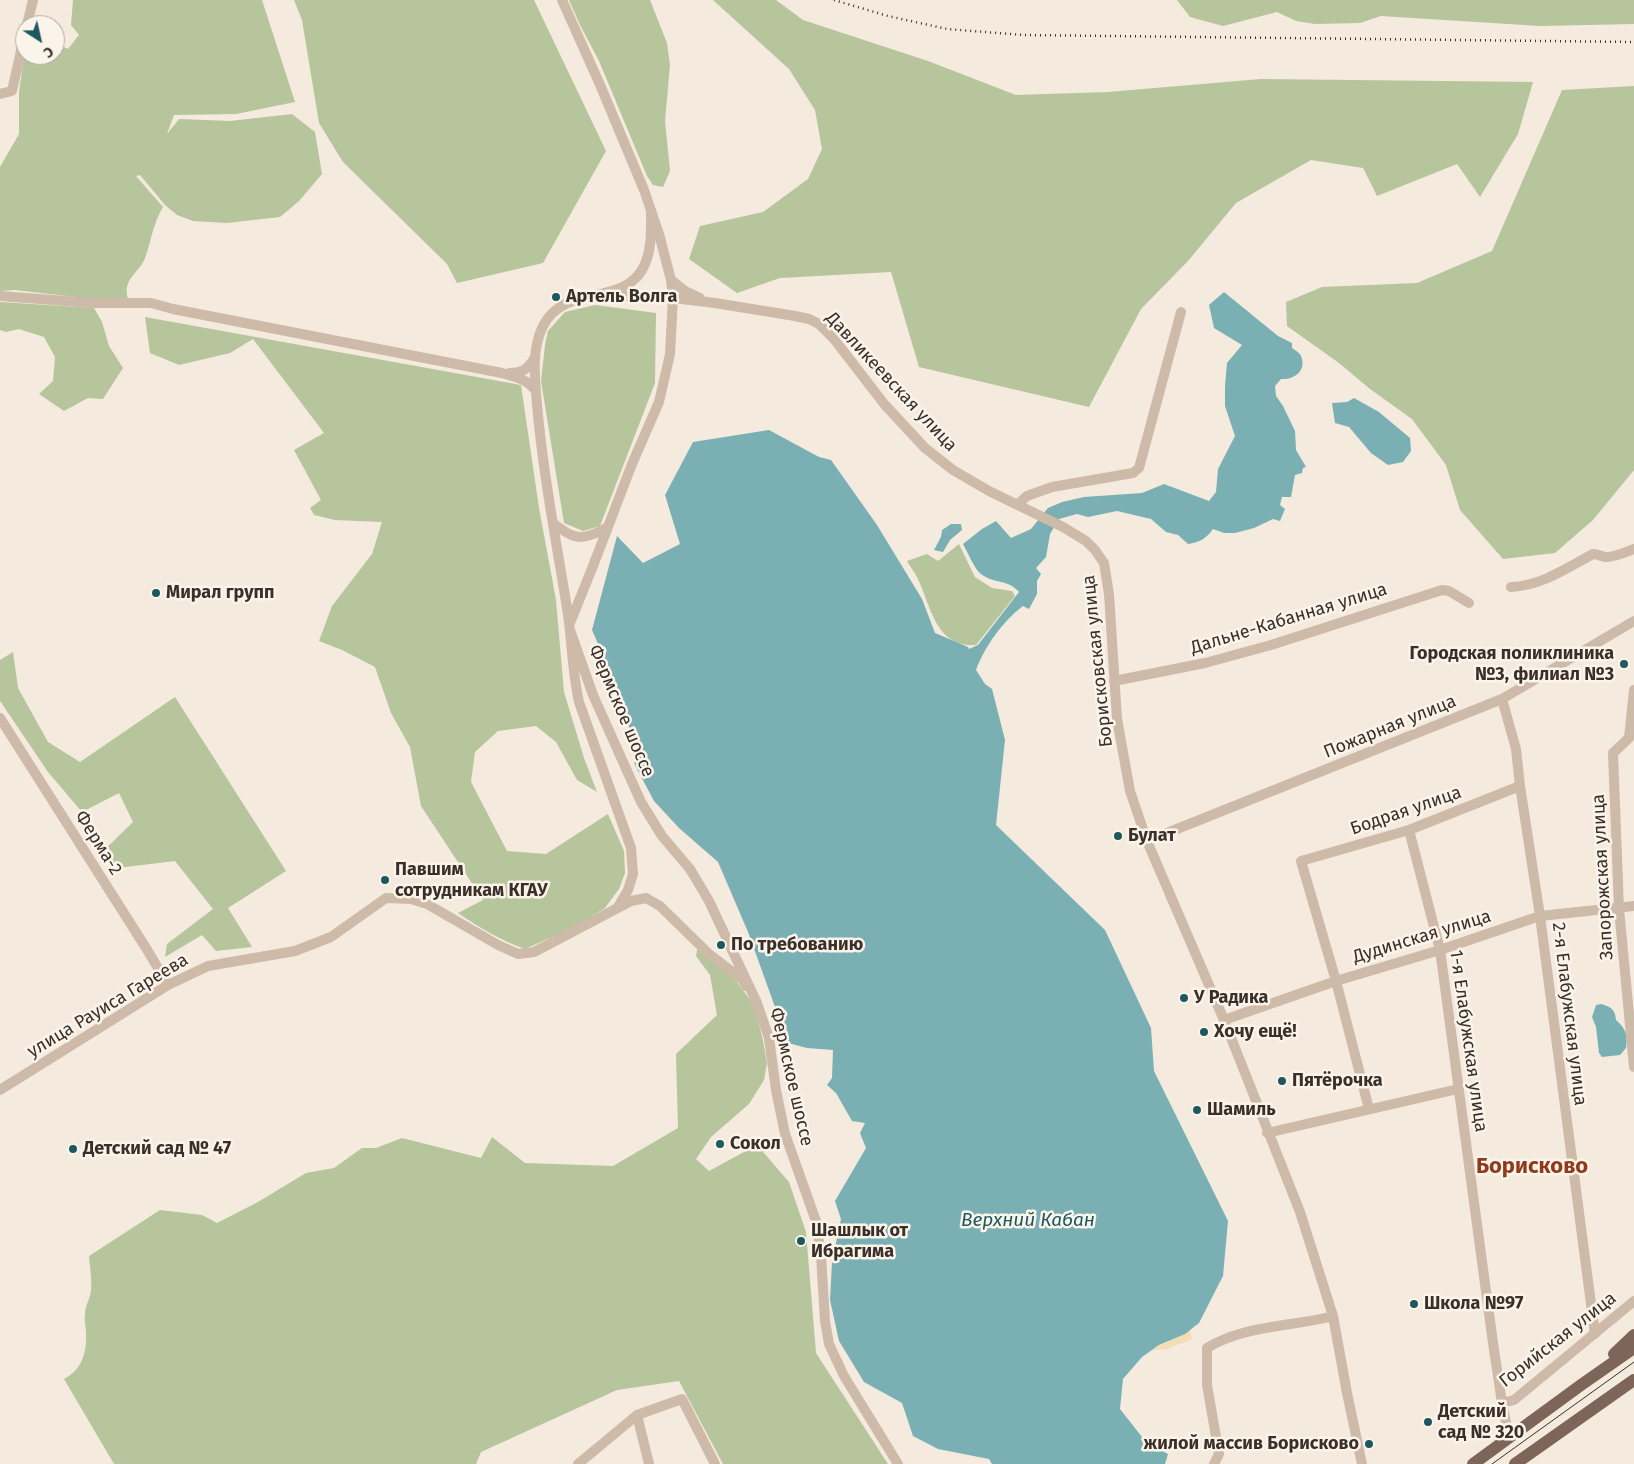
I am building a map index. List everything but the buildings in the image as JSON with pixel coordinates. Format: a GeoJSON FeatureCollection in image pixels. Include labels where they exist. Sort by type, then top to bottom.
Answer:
{"type":"FeatureCollection","features":[{"type":"Feature","properties":{"kind":"main road"},"geometry":{"type":"LineString","coordinates":[[1581,1385],[1634,1336]]}},
{"type":"Feature","properties":{"kind":"main road"},"geometry":{"type":"LineString","coordinates":[[1472,1464],[1634,1348]]}},
{"type":"Feature","properties":{"kind":"main road"},"geometry":{"type":"LineString","coordinates":[[1514,1464],[1634,1380]]}},
{"type":"Feature","properties":{"kind":"main road"},"geometry":{"type":"LineString","coordinates":[[1603,1401],[1634,1388]]}},
{"type":"Feature","properties":{"kind":"main road"},"geometry":{"type":"LineString","coordinates":[[1522,1464],[1534,1450]]}},
{"type":"Feature","properties":{"kind":"street"},"geometry":{"type":"LineString","coordinates":[[29,15],[33,0]]}},
{"type":"Feature","properties":{"kind":"street","name":"Фермское шоссе"},"geometry":{"type":"LineString","coordinates":[[562,0],[633,163],[651,212],[671,280],[673,298],[670,354],[659,402],[632,464],[570,627],[593,695],[641,802],[662,836],[690,869],[709,901],[758,1003],[768,1038],[785,1134],[816,1221],[821,1255],[825,1321],[829,1344],[844,1376],[898,1464]]}},
{"type":"Feature","properties":{"kind":"street"},"geometry":{"type":"LineString","coordinates":[[0,94],[12,90],[18,65]]}},
{"type":"Feature","properties":{"kind":"street","name":"Фермское шоссе"},"geometry":{"type":"LineString","coordinates":[[596,296],[625,286],[634,280],[643,269],[651,241],[651,212]]}},
{"type":"Feature","properties":{"kind":"street"},"geometry":{"type":"LineString","coordinates":[[671,280],[685,291],[715,303]]}},
{"type":"Feature","properties":{"kind":"street"},"geometry":{"type":"LineString","coordinates":[[0,296],[92,303],[151,303],[173,309],[502,373],[520,378],[536,390]]}},
{"type":"Feature","properties":{"kind":"street","name":"Фермское шоссе"},"geometry":{"type":"LineString","coordinates":[[617,909],[628,890],[633,874],[631,848],[579,702],[575,683],[570,627],[540,446],[536,390],[536,356],[543,327],[554,311],[581,297],[673,298],[715,303]]}},
{"type":"Feature","properties":{"kind":"street","name":"Давликеевская улица"},"geometry":{"type":"LineString","coordinates":[[715,303],[796,316],[819,324],[834,339],[885,405],[925,448],[952,470],[989,491],[1063,527],[1086,541],[1104,563]]}},
{"type":"Feature","properties":{"kind":"street"},"geometry":{"type":"LineString","coordinates":[[1018,504],[1027,496],[1052,487],[1133,473],[1139,468],[1181,312]]}},
{"type":"Feature","properties":{"kind":"street"},"geometry":{"type":"LineString","coordinates":[[502,373],[521,372],[529,367],[536,356]]}},
{"type":"Feature","properties":{"kind":"street"},"geometry":{"type":"LineString","coordinates":[[553,523],[567,534],[581,538],[593,535],[608,527]]}},
{"type":"Feature","properties":{"kind":"street"},"geometry":{"type":"LineString","coordinates":[[1511,587],[1522,586],[1553,576],[1593,554],[1597,553],[1605,557],[1634,549]]}},
{"type":"Feature","properties":{"kind":"street","name":"Борисковская улица"},"geometry":{"type":"LineString","coordinates":[[1104,563],[1109,594],[1117,719],[1130,791],[1147,841],[1224,1020],[1300,1212],[1332,1316],[1362,1464]]}},
{"type":"Feature","properties":{"kind":"street","name":"Дальне-Кабанная улица"},"geometry":{"type":"LineString","coordinates":[[1114,681],[1205,663],[1442,590],[1449,591],[1469,603]]}},
{"type":"Feature","properties":{"kind":"street","name":"Пожарная улица"},"geometry":{"type":"LineString","coordinates":[[1147,841],[1502,699],[1634,620]]}},
{"type":"Feature","properties":{"kind":"street","name":"Запорожская улица"},"geometry":{"type":"LineString","coordinates":[[1634,690],[1629,738],[1613,753],[1619,909],[1634,1067]]}},
{"type":"Feature","properties":{"kind":"street","name":"2-я Елабужская улица"},"geometry":{"type":"LineString","coordinates":[[1502,699],[1516,749],[1595,1334]]}},
{"type":"Feature","properties":{"kind":"street","name":"Ферма-2"},"geometry":{"type":"LineString","coordinates":[[0,718],[4,731],[168,985]]}},
{"type":"Feature","properties":{"kind":"street","name":"Бодрая улица"},"geometry":{"type":"LineString","coordinates":[[1336,981],[1301,861],[1409,830],[1520,786]]}},
{"type":"Feature","properties":{"kind":"street","name":"1-я Елабужская улица"},"geometry":{"type":"LineString","coordinates":[[1409,830],[1440,950],[1502,1403],[1510,1437]]}},
{"type":"Feature","properties":{"kind":"street","name":"улица Рауиса Гареева"},"geometry":{"type":"LineString","coordinates":[[0,1090],[168,985],[208,966],[295,951],[331,937],[386,898],[411,899],[427,904],[498,945],[518,954],[534,952],[631,901],[646,898],[660,906],[709,954],[743,980],[758,1003]]}},
{"type":"Feature","properties":{"kind":"street","name":"Дудинская улица"},"geometry":{"type":"LineString","coordinates":[[1224,1020],[1336,981],[1440,950],[1540,916],[1634,906]]}},
{"type":"Feature","properties":{"kind":"street"},"geometry":{"type":"LineString","coordinates":[[1336,981],[1369,1108]]}},
{"type":"Feature","properties":{"kind":"street"},"geometry":{"type":"LineString","coordinates":[[1268,1133],[1458,1088]]}},
{"type":"Feature","properties":{"kind":"street","name":"Горийская улица"},"geometry":{"type":"LineString","coordinates":[[1502,1403],[1514,1400],[1634,1301]]}},
{"type":"Feature","properties":{"kind":"street"},"geometry":{"type":"LineString","coordinates":[[1214,1464],[1219,1454],[1207,1384],[1207,1348],[1216,1342],[1234,1336],[1332,1316]]}},
{"type":"Feature","properties":{"kind":"street"},"geometry":{"type":"LineString","coordinates":[[578,1464],[637,1415],[682,1399],[715,1464]]}},
{"type":"Feature","properties":{"kind":"street"},"geometry":{"type":"LineString","coordinates":[[637,1415],[649,1464]]}},
{"type":"Feature","properties":{"kind":"street"},"geometry":{"type":"LineString","coordinates":[[592,1453],[594,1464]]}},
{"type":"Feature","properties":{"kind":"green space"},"geometry":{"type":"Polygon","coordinates":[[[73,0],[262,0],[295,102],[236,114],[174,115],[167,134],[179,119],[230,121],[292,114],[315,132],[322,174],[299,201],[280,217],[227,223],[193,221],[177,215],[165,205],[140,175],[136,176],[163,207],[154,226],[145,258],[127,286],[128,299],[93,299],[15,290],[0,291],[0,167],[19,134],[19,92],[23,65],[65,65],[65,47],[68,49],[79,35],[71,25],[73,0]]]}},
{"type":"Feature","properties":{"kind":"green space"},"geometry":{"type":"Polygon","coordinates":[[[294,0],[534,0],[606,151],[543,263],[457,283],[447,264],[343,162],[319,123],[302,20],[294,0]]]}},
{"type":"Feature","properties":{"kind":"green space"},"geometry":{"type":"Polygon","coordinates":[[[569,0],[650,0],[667,43],[670,65],[665,121],[670,171],[663,187],[653,185],[647,176],[599,61],[569,0]]]}},
{"type":"Feature","properties":{"kind":"green space"},"geometry":{"type":"Polygon","coordinates":[[[713,0],[776,0],[803,20],[928,61],[1016,95],[1108,92],[1261,79],[1533,82],[1518,134],[1480,197],[1457,164],[1377,196],[1363,168],[1311,160],[1236,203],[1188,261],[1141,309],[1089,407],[919,367],[891,272],[780,278],[737,293],[689,259],[700,226],[763,212],[808,179],[822,149],[815,110],[789,69],[713,0]]]}},
{"type":"Feature","properties":{"kind":"green space"},"geometry":{"type":"Polygon","coordinates":[[[1177,0],[1634,0],[1634,24],[1540,26],[1381,16],[1360,23],[1315,24],[1296,21],[1277,12],[1223,26],[1190,17],[1177,0]]]}},
{"type":"Feature","properties":{"kind":"green space"},"geometry":{"type":"Polygon","coordinates":[[[1634,86],[1634,470],[1593,520],[1555,553],[1503,559],[1460,510],[1446,465],[1412,419],[1287,326],[1286,302],[1322,287],[1417,283],[1492,251],[1562,90],[1634,86]]]}},
{"type":"Feature","properties":{"kind":"green space"},"geometry":{"type":"Polygon","coordinates":[[[0,302],[94,308],[102,322],[109,346],[123,368],[103,399],[88,398],[64,411],[39,394],[53,381],[55,357],[44,337],[19,329],[6,332],[0,330],[0,302]]]}},
{"type":"Feature","properties":{"kind":"green space"},"geometry":{"type":"Polygon","coordinates":[[[595,305],[656,313],[655,383],[600,526],[583,531],[564,523],[541,381],[548,331],[565,312],[595,305]]]}},
{"type":"Feature","properties":{"kind":"green space"},"geometry":{"type":"Polygon","coordinates":[[[145,317],[521,385],[539,508],[556,600],[564,692],[584,758],[597,792],[577,780],[556,742],[536,726],[498,731],[475,752],[471,782],[507,851],[546,854],[608,814],[624,851],[625,873],[619,889],[605,908],[574,927],[525,949],[490,933],[458,913],[483,900],[421,806],[410,747],[391,713],[375,667],[342,650],[319,641],[332,606],[372,554],[382,522],[335,520],[314,515],[310,508],[321,500],[294,450],[324,433],[253,339],[230,353],[179,365],[150,353],[145,317]]]}},
{"type":"Feature","properties":{"kind":"green space"},"geometry":{"type":"Polygon","coordinates":[[[959,544],[975,577],[992,588],[1012,591],[1015,596],[976,645],[962,644],[951,640],[943,632],[936,623],[917,577],[907,561],[927,554],[938,561],[959,544]]]}},
{"type":"Feature","properties":{"kind":"green space"},"geometry":{"type":"Polygon","coordinates":[[[13,652],[18,688],[48,742],[80,762],[175,697],[286,871],[228,908],[252,947],[216,951],[202,935],[165,957],[167,944],[213,909],[175,861],[117,868],[98,856],[133,822],[119,793],[82,812],[48,772],[0,701],[0,660],[13,652]]]}},
{"type":"Feature","properties":{"kind":"green space"},"geometry":{"type":"Polygon","coordinates":[[[698,946],[737,982],[754,1005],[767,1063],[764,1080],[749,1104],[711,1137],[696,1159],[709,1171],[757,1145],[789,1182],[806,1232],[816,1353],[888,1464],[723,1464],[679,1381],[617,1390],[481,1452],[476,1464],[114,1464],[64,1379],[79,1366],[86,1347],[85,1311],[91,1287],[89,1256],[160,1210],[202,1215],[217,1223],[258,1202],[306,1173],[334,1168],[362,1148],[376,1148],[402,1138],[481,1158],[492,1137],[525,1163],[613,1166],[678,1128],[676,1054],[717,1015],[710,975],[696,956],[698,946]]]}},
{"type":"Feature","properties":{"kind":"sand"},"geometry":{"type":"Polygon","coordinates":[[[1190,1330],[1192,1339],[1167,1349],[1152,1350],[1190,1330]]]}},
{"type":"Feature","properties":{"kind":"water","name":"Верхний Кабан"},"geometry":{"type":"Polygon","coordinates":[[[1224,292],[1278,336],[1292,343],[1292,348],[1301,356],[1301,370],[1295,376],[1281,379],[1275,386],[1276,396],[1295,431],[1296,450],[1306,467],[1303,468],[1302,473],[1295,475],[1291,497],[1282,497],[1280,505],[1285,509],[1280,521],[1273,519],[1254,528],[1235,533],[1224,533],[1213,529],[1202,540],[1188,544],[1178,535],[1166,532],[1151,519],[1117,511],[1088,517],[1077,514],[1059,519],[1050,534],[1046,557],[1036,568],[1041,574],[1037,581],[1037,594],[1029,609],[1023,606],[995,635],[984,652],[976,670],[985,684],[992,689],[1005,740],[996,825],[1105,930],[1151,1028],[1154,1071],[1228,1221],[1223,1276],[1199,1323],[1185,1334],[1159,1345],[1142,1357],[1123,1379],[1120,1409],[1146,1442],[1168,1454],[1165,1464],[992,1464],[989,1459],[938,1449],[913,1436],[902,1403],[864,1382],[839,1341],[830,1300],[832,1262],[841,1219],[835,1201],[866,1148],[860,1133],[865,1123],[852,1121],[836,1093],[827,1085],[832,1078],[833,1050],[807,1048],[788,1043],[748,932],[718,862],[679,828],[654,801],[635,765],[626,708],[592,630],[617,536],[643,563],[680,544],[665,495],[693,442],[769,430],[819,457],[831,460],[877,525],[922,599],[935,633],[969,649],[978,645],[1019,592],[1006,583],[986,577],[974,565],[963,544],[982,529],[996,521],[1011,538],[1031,529],[1048,508],[1062,502],[1084,497],[1142,493],[1164,484],[1209,501],[1216,492],[1218,469],[1235,436],[1225,406],[1227,363],[1242,345],[1214,328],[1209,305],[1224,292]]]}},
{"type":"Feature","properties":{"kind":"water"},"geometry":{"type":"Polygon","coordinates":[[[1354,398],[1379,412],[1410,438],[1411,451],[1403,462],[1388,465],[1371,453],[1349,427],[1335,423],[1332,403],[1347,402],[1354,398]]]}},
{"type":"Feature","properties":{"kind":"water"},"geometry":{"type":"Polygon","coordinates":[[[951,524],[961,524],[962,530],[950,540],[943,552],[934,550],[941,537],[942,530],[951,524]]]}},
{"type":"Feature","properties":{"kind":"water"},"geometry":{"type":"Polygon","coordinates":[[[1601,1004],[1612,1009],[1616,1020],[1625,1032],[1627,1039],[1626,1048],[1620,1055],[1602,1057],[1599,1053],[1596,1027],[1592,1017],[1596,1005],[1601,1004]]]}},
{"type":"Feature","properties":{"kind":"tram line"},"geometry":{"type":"LineString","coordinates":[[1492,1464],[1634,1362]]}},
{"type":"Feature","properties":{"kind":"railway"},"geometry":{"type":"LineString","coordinates":[[834,0],[888,16],[947,29],[1023,35],[1634,42]]}},
{"type":"Feature","properties":{"kind":"place","name":"Артель Волга"},"geometry":{"type":"Point","coordinates":[556,297]}},
{"type":"Feature","properties":{"kind":"place","name":"Мирал групп"},"geometry":{"type":"Point","coordinates":[156,593]}},
{"type":"Feature","properties":{"kind":"place","name":"Городская поликлиника №3, филиал №3"},"geometry":{"type":"Point","coordinates":[1624,664]}},
{"type":"Feature","properties":{"kind":"place","name":"Булат"},"geometry":{"type":"Point","coordinates":[1118,836]}},
{"type":"Feature","properties":{"kind":"place","name":"Павшим сотрудникам КГАУ"},"geometry":{"type":"Point","coordinates":[385,880]}},
{"type":"Feature","properties":{"kind":"place","name":"По требованию"},"geometry":{"type":"Point","coordinates":[721,945]}},
{"type":"Feature","properties":{"kind":"place","name":"У Радика"},"geometry":{"type":"Point","coordinates":[1184,998]}},
{"type":"Feature","properties":{"kind":"place","name":"Хочу ещё!"},"geometry":{"type":"Point","coordinates":[1204,1032]}},
{"type":"Feature","properties":{"kind":"place","name":"Пятёрочка"},"geometry":{"type":"Point","coordinates":[1282,1081]}},
{"type":"Feature","properties":{"kind":"place","name":"Шамиль"},"geometry":{"type":"Point","coordinates":[1197,1110]}},
{"type":"Feature","properties":{"kind":"place","name":"Сокол"},"geometry":{"type":"Point","coordinates":[720,1144]}},
{"type":"Feature","properties":{"kind":"place","name":"Детский сад № 47"},"geometry":{"type":"Point","coordinates":[73,1149]}},
{"type":"Feature","properties":{"kind":"place","name":"Шашлык от Ибрагима"},"geometry":{"type":"Point","coordinates":[801,1241]}},
{"type":"Feature","properties":{"kind":"place","name":"Школа №97"},"geometry":{"type":"Point","coordinates":[1414,1304]}},
{"type":"Feature","properties":{"kind":"place","name":"Детский сад № 320"},"geometry":{"type":"Point","coordinates":[1428,1422]}},
{"type":"Feature","properties":{"kind":"place","name":"жилой массив Борисково"},"geometry":{"type":"Point","coordinates":[1369,1444]}},
{"type":"Feature","properties":{"kind":"district","name":"Борисково"},"geometry":{"type":"Point","coordinates":[1532,1167]}}]}
